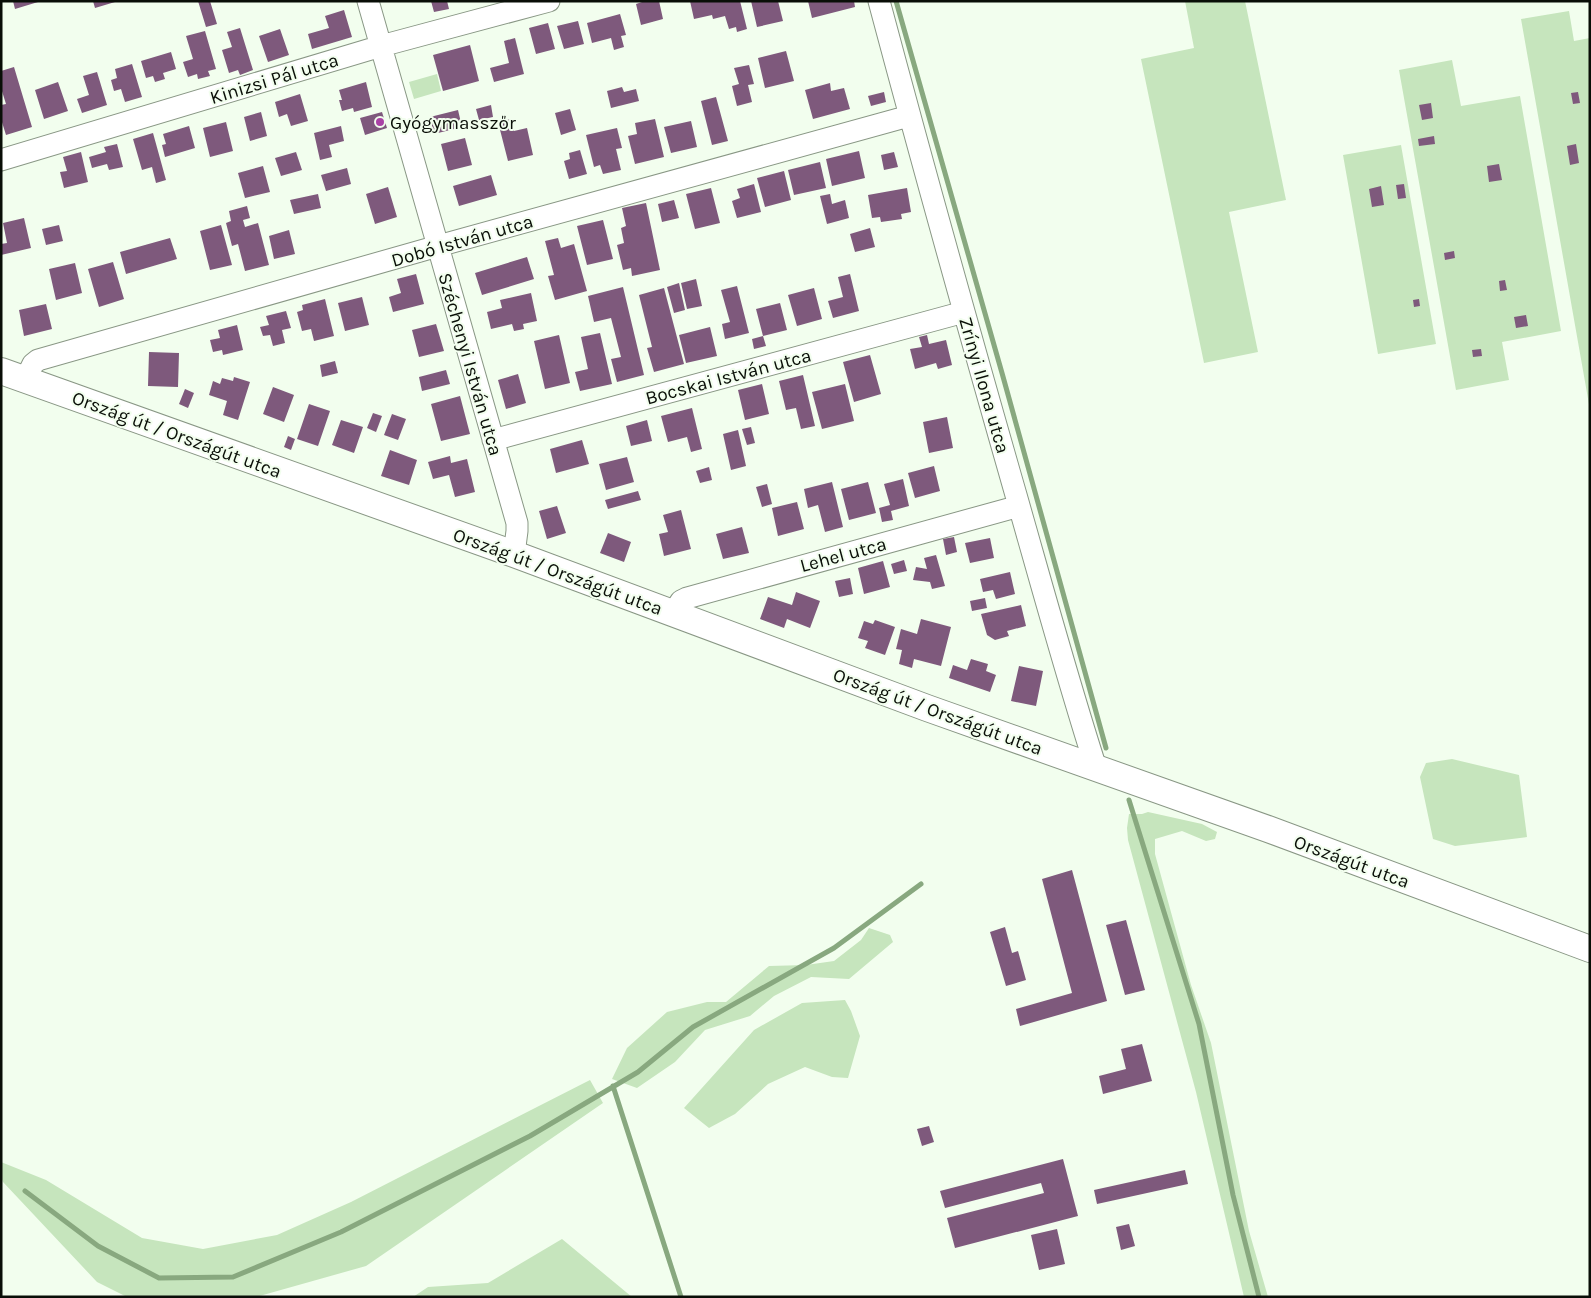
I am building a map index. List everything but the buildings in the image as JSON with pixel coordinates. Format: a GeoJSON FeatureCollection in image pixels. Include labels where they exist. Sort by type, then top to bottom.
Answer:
{"type":"FeatureCollection","features":[{"type":"Feature","properties":{"kind":"main road","name":"Ország út / Országút utca"},"geometry":{"type":"LineString","coordinates":[[1,371],[514,554],[927,708],[1105,771]]}},
{"type":"Feature","properties":{"kind":"main road","name":"Országút utca"},"geometry":{"type":"LineString","coordinates":[[1105,771],[1590,949]]}},
{"type":"Feature","properties":{"kind":"street","name":"Széchenyi István utca"},"geometry":{"type":"LineString","coordinates":[[368,1],[517,523],[514,554]]}},
{"type":"Feature","properties":{"kind":"street","name":"Kinizsi Pál utca"},"geometry":{"type":"LineString","coordinates":[[1,160],[381,46],[548,1]]}},
{"type":"Feature","properties":{"kind":"street","name":"Zrínyi Ilona utca"},"geometry":{"type":"LineString","coordinates":[[879,1],[909,116],[1059,648],[1105,771]]}},
{"type":"Feature","properties":{"kind":"street","name":"Dobó István utca"},"geometry":{"type":"LineString","coordinates":[[25,380],[38,360],[438,246],[909,116]]}},
{"type":"Feature","properties":{"kind":"street","name":"Bocskai István utca"},"geometry":{"type":"LineString","coordinates":[[493,440],[964,312]]}},
{"type":"Feature","properties":{"kind":"street","name":"Lehel utca"},"geometry":{"type":"LineString","coordinates":[[673,613],[681,601],[686,598],[1019,506]]}},
{"type":"Feature","properties":{"kind":"green space"},"geometry":{"type":"Polygon","coordinates":[[[1185,1],[1245,1],[1286,200],[1229,212],[1258,352],[1204,363],[1141,59],[1194,48],[1185,1]]]}},
{"type":"Feature","properties":{"kind":"green space"},"geometry":{"type":"Polygon","coordinates":[[[1569,11],[1574,41],[1590,38],[1590,410],[1521,19],[1569,11]]]}},
{"type":"Feature","properties":{"kind":"green space"},"geometry":{"type":"Polygon","coordinates":[[[1452,60],[1461,106],[1520,96],[1561,331],[1502,342],[1509,380],[1456,390],[1399,70],[1452,60]]]}},
{"type":"Feature","properties":{"kind":"green space"},"geometry":{"type":"Polygon","coordinates":[[[437,74],[441,91],[414,99],[409,82],[437,74]]]}},
{"type":"Feature","properties":{"kind":"green space"},"geometry":{"type":"Polygon","coordinates":[[[1401,145],[1436,344],[1378,354],[1343,155],[1401,145]]]}},
{"type":"Feature","properties":{"kind":"green space"},"geometry":{"type":"Polygon","coordinates":[[[1452,759],[1519,775],[1527,837],[1455,846],[1433,839],[1420,777],[1426,763],[1452,759]]]}},
{"type":"Feature","properties":{"kind":"green space"},"geometry":{"type":"Polygon","coordinates":[[[1148,812],[1202,824],[1217,832],[1215,839],[1206,841],[1182,831],[1155,839],[1155,854],[1191,985],[1211,1043],[1249,1231],[1268,1297],[1244,1297],[1196,1092],[1128,840],[1129,814],[1148,812]]]}},
{"type":"Feature","properties":{"kind":"green space"},"geometry":{"type":"Polygon","coordinates":[[[869,928],[890,935],[893,942],[849,979],[811,977],[774,996],[750,1016],[705,1030],[675,1062],[637,1088],[612,1079],[627,1048],[667,1012],[707,1002],[726,1002],[769,966],[806,965],[834,961],[861,940],[869,928]]]}},
{"type":"Feature","properties":{"kind":"green space"},"geometry":{"type":"Polygon","coordinates":[[[845,1000],[860,1036],[848,1078],[832,1077],[805,1067],[768,1084],[735,1114],[709,1128],[684,1108],[754,1030],[802,1003],[845,1000]]]}},
{"type":"Feature","properties":{"kind":"green space"},"geometry":{"type":"Polygon","coordinates":[[[590,1080],[603,1103],[366,1266],[256,1297],[127,1297],[97,1282],[3,1182],[1,1177],[1,1162],[46,1180],[142,1238],[203,1249],[277,1235],[351,1202],[590,1080]]]}},
{"type":"Feature","properties":{"kind":"green space"},"geometry":{"type":"Polygon","coordinates":[[[562,1239],[632,1297],[413,1297],[428,1287],[488,1283],[562,1239]]]}},
{"type":"Feature","properties":{"kind":"waterway"},"geometry":{"type":"LineString","coordinates":[[896,1],[1106,748]]}},
{"type":"Feature","properties":{"kind":"waterway"},"geometry":{"type":"LineString","coordinates":[[1129,800],[1199,1024],[1233,1195],[1259,1297]]}},
{"type":"Feature","properties":{"kind":"waterway"},"geometry":{"type":"LineString","coordinates":[[25,1191],[98,1246],[159,1278],[233,1277],[341,1232],[530,1136],[638,1072],[693,1027],[834,948],[921,884]]}},
{"type":"Feature","properties":{"kind":"waterway"},"geometry":{"type":"LineString","coordinates":[[613,1086],[681,1297]]}},
{"type":"Feature","properties":{"kind":"place","name":"Gyógymasszőr"},"geometry":{"type":"Point","coordinates":[380,122]}}]}
